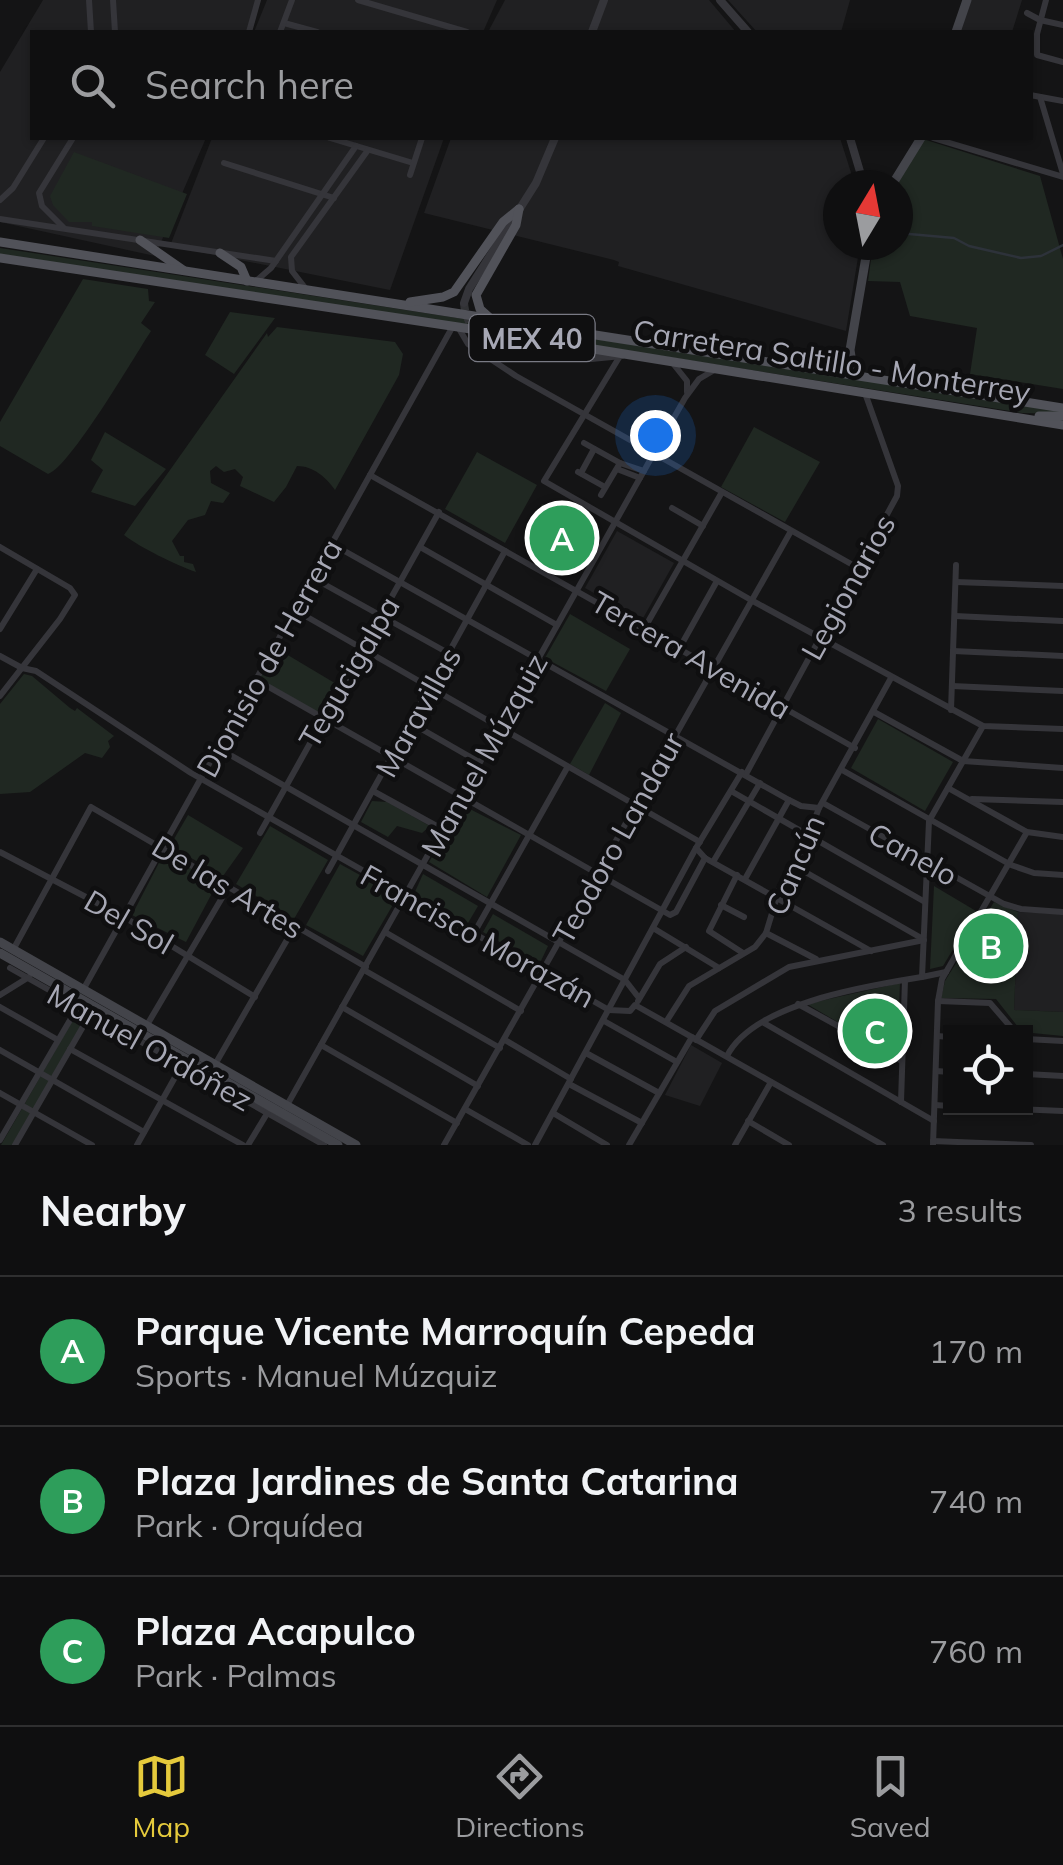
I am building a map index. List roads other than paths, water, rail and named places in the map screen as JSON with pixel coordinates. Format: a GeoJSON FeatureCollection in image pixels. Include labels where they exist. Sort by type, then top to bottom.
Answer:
{"type":"FeatureCollection","features":[{"type":"Feature","properties":{"kind":"main road"},"geometry":{"type":"LineString","coordinates":[[957,30],[967,0]]}},
{"type":"Feature","properties":{"kind":"main road"},"geometry":{"type":"LineString","coordinates":[[901,170],[920,140]]}},
{"type":"Feature","properties":{"kind":"main road"},"geometry":{"type":"LineString","coordinates":[[402,303],[454,292],[502,222],[519,209]]}},
{"type":"Feature","properties":{"kind":"main road"},"geometry":{"type":"LineString","coordinates":[[492,318],[480,309],[476,296],[516,225],[519,209]]}},
{"type":"Feature","properties":{"kind":"main road"},"geometry":{"type":"LineString","coordinates":[[140,240],[185,272]]}},
{"type":"Feature","properties":{"kind":"main road","name":"Carretera Saltillo - Monterrey"},"geometry":{"type":"LineString","coordinates":[[0,244],[1063,408]]}},
{"type":"Feature","properties":{"kind":"main road"},"geometry":{"type":"LineString","coordinates":[[220,253],[240,266],[251,282]]}},
{"type":"Feature","properties":{"kind":"main road","name":"Carretera Saltillo - Monterrey"},"geometry":{"type":"LineString","coordinates":[[0,258],[456,326],[1063,424]]}},
{"type":"Feature","properties":{"kind":"main road"},"geometry":{"type":"LineString","coordinates":[[862,376],[852,363],[850,350],[865,260]]}},
{"type":"Feature","properties":{"kind":"main road"},"geometry":{"type":"LineString","coordinates":[[1026,418],[1063,416]]}},
{"type":"Feature","properties":{"kind":"main road"},"geometry":{"type":"LineString","coordinates":[[0,942],[13,950],[18,963]]}},
{"type":"Feature","properties":{"kind":"main road"},"geometry":{"type":"LineString","coordinates":[[0,953],[186,1058],[213,1068],[271,1106],[356,1145]]}},
{"type":"Feature","properties":{"kind":"main road"},"geometry":{"type":"LineString","coordinates":[[95,1007],[147,1026],[186,1058]]}},
{"type":"Feature","properties":{"kind":"main road"},"geometry":{"type":"LineString","coordinates":[[284,1109],[338,1145]]}},
{"type":"Feature","properties":{"kind":"street"},"geometry":{"type":"LineString","coordinates":[[89,0],[91,30]]}},
{"type":"Feature","properties":{"kind":"street"},"geometry":{"type":"LineString","coordinates":[[113,0],[115,30]]}},
{"type":"Feature","properties":{"kind":"street"},"geometry":{"type":"LineString","coordinates":[[249,30],[258,0]]}},
{"type":"Feature","properties":{"kind":"street"},"geometry":{"type":"LineString","coordinates":[[281,30],[292,0]]}},
{"type":"Feature","properties":{"kind":"street"},"geometry":{"type":"LineString","coordinates":[[358,0],[456,30]]}},
{"type":"Feature","properties":{"kind":"street"},"geometry":{"type":"LineString","coordinates":[[593,30],[604,0]]}},
{"type":"Feature","properties":{"kind":"street"},"geometry":{"type":"LineString","coordinates":[[720,0],[746,30]]}},
{"type":"Feature","properties":{"kind":"street"},"geometry":{"type":"LineString","coordinates":[[1046,0],[1036,44],[1038,57],[1063,62]]}},
{"type":"Feature","properties":{"kind":"street"},"geometry":{"type":"LineString","coordinates":[[1028,13],[1063,25]]}},
{"type":"Feature","properties":{"kind":"street"},"geometry":{"type":"LineString","coordinates":[[284,23],[310,30]]}},
{"type":"Feature","properties":{"kind":"street"},"geometry":{"type":"LineString","coordinates":[[1033,96],[1063,101]]}},
{"type":"Feature","properties":{"kind":"street"},"geometry":{"type":"LineString","coordinates":[[1040,97],[1063,176]]}},
{"type":"Feature","properties":{"kind":"street"},"geometry":{"type":"LineString","coordinates":[[0,200],[13,188],[43,140]]}},
{"type":"Feature","properties":{"kind":"street"},"geometry":{"type":"LineString","coordinates":[[64,228],[42,206],[39,193],[72,140]]}},
{"type":"Feature","properties":{"kind":"street"},"geometry":{"type":"LineString","coordinates":[[336,140],[413,163]]}},
{"type":"Feature","properties":{"kind":"street"},"geometry":{"type":"LineString","coordinates":[[410,176],[421,140]]}},
{"type":"Feature","properties":{"kind":"street"},"geometry":{"type":"LineString","coordinates":[[464,303],[544,168],[554,140]]}},
{"type":"Feature","properties":{"kind":"street"},"geometry":{"type":"LineString","coordinates":[[851,140],[860,170]]}},
{"type":"Feature","properties":{"kind":"street"},"geometry":{"type":"LineString","coordinates":[[941,140],[1063,176]]}},
{"type":"Feature","properties":{"kind":"street"},"geometry":{"type":"LineString","coordinates":[[251,282],[276,260],[356,146]]}},
{"type":"Feature","properties":{"kind":"street"},"geometry":{"type":"LineString","coordinates":[[307,290],[292,271],[291,257],[368,150]]}},
{"type":"Feature","properties":{"kind":"street"},"geometry":{"type":"LineString","coordinates":[[224,163],[334,198]]}},
{"type":"Feature","properties":{"kind":"street"},"geometry":{"type":"LineString","coordinates":[[0,218],[276,260]]}},
{"type":"Feature","properties":{"kind":"street"},"geometry":{"type":"LineString","coordinates":[[456,326],[474,350],[860,568]]}},
{"type":"Feature","properties":{"kind":"street","name":"Dionisio de Herrera"},"geometry":{"type":"LineString","coordinates":[[0,1139],[456,326]]}},
{"type":"Feature","properties":{"kind":"street"},"geometry":{"type":"LineString","coordinates":[[498,344],[591,358],[623,354]]}},
{"type":"Feature","properties":{"kind":"street"},"geometry":{"type":"LineString","coordinates":[[623,354],[544,481],[982,726],[1063,730]]}},
{"type":"Feature","properties":{"kind":"street"},"geometry":{"type":"LineString","coordinates":[[671,361],[687,381],[685,398]]}},
{"type":"Feature","properties":{"kind":"street","name":"Manuel Múzquiz"},"geometry":{"type":"LineString","coordinates":[[284,1109],[685,398],[700,379],[716,368]]}},
{"type":"Feature","properties":{"kind":"street","name":"Legionarios"},"geometry":{"type":"LineString","coordinates":[[534,1145],[698,845],[744,773],[860,568],[898,491],[864,392]]}},
{"type":"Feature","properties":{"kind":"street"},"geometry":{"type":"LineString","coordinates":[[584,443],[618,466],[642,474]]}},
{"type":"Feature","properties":{"kind":"street"},"geometry":{"type":"LineString","coordinates":[[594,449],[580,472],[603,491],[618,466]]}},
{"type":"Feature","properties":{"kind":"street","name":"Tercera Avenida"},"geometry":{"type":"LineString","coordinates":[[370,475],[854,748]]}},
{"type":"Feature","properties":{"kind":"street"},"geometry":{"type":"LineString","coordinates":[[644,629],[722,492]]}},
{"type":"Feature","properties":{"kind":"street"},"geometry":{"type":"LineString","coordinates":[[672,508],[704,526]]}},
{"type":"Feature","properties":{"kind":"street","name":"Tegucigalpa"},"geometry":{"type":"LineString","coordinates":[[260,833],[438,512]]}},
{"type":"Feature","properties":{"kind":"street","name":"Teodoro Landaur"},"geometry":{"type":"LineString","coordinates":[[444,1145],[791,531]]}},
{"type":"Feature","properties":{"kind":"street","name":"Canelo"},"geometry":{"type":"LineString","coordinates":[[332,544],[789,800],[801,806],[821,805],[992,898],[1021,909],[1063,912]]}},
{"type":"Feature","properties":{"kind":"street"},"geometry":{"type":"LineString","coordinates":[[0,548],[74,593],[60,620],[0,696]]}},
{"type":"Feature","properties":{"kind":"street"},"geometry":{"type":"LineString","coordinates":[[420,548],[557,625]]}},
{"type":"Feature","properties":{"kind":"street","name":"Maravillas"},"geometry":{"type":"LineString","coordinates":[[328,871],[505,550]]}},
{"type":"Feature","properties":{"kind":"street"},"geometry":{"type":"LineString","coordinates":[[950,710],[956,565]]}},
{"type":"Feature","properties":{"kind":"street"},"geometry":{"type":"LineString","coordinates":[[0,629],[37,569]]}},
{"type":"Feature","properties":{"kind":"street"},"geometry":{"type":"LineString","coordinates":[[313,578],[450,654]]}},
{"type":"Feature","properties":{"kind":"street"},"geometry":{"type":"LineString","coordinates":[[679,649],[718,581]]}},
{"type":"Feature","properties":{"kind":"street"},"geometry":{"type":"LineString","coordinates":[[956,582],[1063,586]]}},
{"type":"Feature","properties":{"kind":"street"},"geometry":{"type":"LineString","coordinates":[[295,610],[636,806],[698,845],[705,858],[871,951]]}},
{"type":"Feature","properties":{"kind":"street"},"geometry":{"type":"LineString","coordinates":[[954,616],[1063,621]]}},
{"type":"Feature","properties":{"kind":"street"},"geometry":{"type":"LineString","coordinates":[[953,651],[1063,656]]}},
{"type":"Feature","properties":{"kind":"street","name":"Francisco Morazán"},"geometry":{"type":"LineString","coordinates":[[0,656],[36,671],[268,818],[609,1010],[630,1010],[637,1002]]}},
{"type":"Feature","properties":{"kind":"street","name":"Cancún"},"geometry":{"type":"LineString","coordinates":[[666,1022],[689,986],[754,947],[766,933],[776,898],[821,805],[891,678]]}},
{"type":"Feature","properties":{"kind":"street"},"geometry":{"type":"LineString","coordinates":[[255,679],[663,911],[675,915],[705,858]]}},
{"type":"Feature","properties":{"kind":"street"},"geometry":{"type":"LineString","coordinates":[[952,686],[1063,691]]}},
{"type":"Feature","properties":{"kind":"street"},"geometry":{"type":"LineString","coordinates":[[874,712],[963,760],[1063,768]]}},
{"type":"Feature","properties":{"kind":"street"},"geometry":{"type":"LineString","coordinates":[[411,722],[480,762]]}},
{"type":"Feature","properties":{"kind":"street"},"geometry":{"type":"LineString","coordinates":[[922,977],[928,821],[982,726]]}},
{"type":"Feature","properties":{"kind":"street","name":"Francisco Morazán"},"geometry":{"type":"LineString","coordinates":[[218,748],[625,980],[637,1002],[666,1022],[883,1145]]}},
{"type":"Feature","properties":{"kind":"street"},"geometry":{"type":"LineString","coordinates":[[474,933],[567,768]]}},
{"type":"Feature","properties":{"kind":"street"},"geometry":{"type":"LineString","coordinates":[[842,770],[1011,865],[1034,873],[1063,875]]}},
{"type":"Feature","properties":{"kind":"street"},"geometry":{"type":"LineString","coordinates":[[713,862],[760,782]]}},
{"type":"Feature","properties":{"kind":"street"},"geometry":{"type":"LineString","coordinates":[[948,788],[1027,832],[1063,837]]}},
{"type":"Feature","properties":{"kind":"street"},"geometry":{"type":"LineString","coordinates":[[730,790],[925,902]]}},
{"type":"Feature","properties":{"kind":"street"},"geometry":{"type":"LineString","coordinates":[[373,792],[442,830]]}},
{"type":"Feature","properties":{"kind":"street"},"geometry":{"type":"LineString","coordinates":[[971,799],[1063,802]]}},
{"type":"Feature","properties":{"kind":"street"},"geometry":{"type":"LineString","coordinates":[[744,953],[709,931],[789,800]]}},
{"type":"Feature","properties":{"kind":"street","name":"De las Artes"},"geometry":{"type":"LineString","coordinates":[[53,879],[91,807],[364,968],[642,1123]]}},
{"type":"Feature","properties":{"kind":"street"},"geometry":{"type":"LineString","coordinates":[[1027,832],[942,979],[933,1143],[1030,1145]]}},
{"type":"Feature","properties":{"kind":"street","name":"Del Sol"},"geometry":{"type":"LineString","coordinates":[[0,852],[124,917],[255,997]]}},
{"type":"Feature","properties":{"kind":"street"},"geometry":{"type":"LineString","coordinates":[[793,865],[924,940]]}},
{"type":"Feature","properties":{"kind":"street"},"geometry":{"type":"LineString","coordinates":[[13,950],[53,879]]}},
{"type":"Feature","properties":{"kind":"street"},"geometry":{"type":"LineString","coordinates":[[147,1026],[229,886]]}},
{"type":"Feature","properties":{"kind":"street"},"geometry":{"type":"LineString","coordinates":[[722,905],[744,917]]}},
{"type":"Feature","properties":{"kind":"street"},"geometry":{"type":"LineString","coordinates":[[213,1068],[295,926]]}},
{"type":"Feature","properties":{"kind":"street"},"geometry":{"type":"LineString","coordinates":[[653,928],[718,968]]}},
{"type":"Feature","properties":{"kind":"street"},"geometry":{"type":"LineString","coordinates":[[384,932],[521,1010]]}},
{"type":"Feature","properties":{"kind":"street"},"geometry":{"type":"LineString","coordinates":[[766,933],[817,960]]}},
{"type":"Feature","properties":{"kind":"street"},"geometry":{"type":"LineString","coordinates":[[628,1145],[676,1062],[709,1016],[723,1006],[790,967],[924,940]]}},
{"type":"Feature","properties":{"kind":"street"},"geometry":{"type":"LineString","coordinates":[[637,1002],[660,964],[686,947]]}},
{"type":"Feature","properties":{"kind":"street"},"geometry":{"type":"LineString","coordinates":[[0,972],[18,963]]}},
{"type":"Feature","properties":{"kind":"street"},"geometry":{"type":"LineString","coordinates":[[727,1056],[737,1039],[798,1004],[947,972]]}},
{"type":"Feature","properties":{"kind":"street"},"geometry":{"type":"LineString","coordinates":[[0,995],[36,973]]}},
{"type":"Feature","properties":{"kind":"street"},"geometry":{"type":"LineString","coordinates":[[901,1102],[905,980]]}},
{"type":"Feature","properties":{"kind":"street"},"geometry":{"type":"LineString","coordinates":[[938,1001],[993,1005],[1009,1025]]}},
{"type":"Feature","properties":{"kind":"street"},"geometry":{"type":"LineString","coordinates":[[798,1004],[902,1061]]}},
{"type":"Feature","properties":{"kind":"street"},"geometry":{"type":"LineString","coordinates":[[0,1007],[58,1040]]}},
{"type":"Feature","properties":{"kind":"street"},"geometry":{"type":"LineString","coordinates":[[16,1145],[95,1007]]}},
{"type":"Feature","properties":{"kind":"street"},"geometry":{"type":"LineString","coordinates":[[342,1008],[478,1086]]}},
{"type":"Feature","properties":{"kind":"street"},"geometry":{"type":"LineString","coordinates":[[604,1021],[676,1062]]}},
{"type":"Feature","properties":{"kind":"street"},"geometry":{"type":"LineString","coordinates":[[764,1024],[934,1120]]}},
{"type":"Feature","properties":{"kind":"street"},"geometry":{"type":"LineString","coordinates":[[937,1036],[943,1036]]}},
{"type":"Feature","properties":{"kind":"street"},"geometry":{"type":"LineString","coordinates":[[1033,1038],[1063,1040]]}},
{"type":"Feature","properties":{"kind":"street"},"geometry":{"type":"LineString","coordinates":[[320,1045],[457,1122]]}},
{"type":"Feature","properties":{"kind":"street"},"geometry":{"type":"LineString","coordinates":[[70,1048],[246,1145],[271,1106]]}},
{"type":"Feature","properties":{"kind":"street"},"geometry":{"type":"LineString","coordinates":[[0,1050],[144,1132]]}},
{"type":"Feature","properties":{"kind":"street"},"geometry":{"type":"LineString","coordinates":[[586,1052],[659,1093]]}},
{"type":"Feature","properties":{"kind":"street"},"geometry":{"type":"LineString","coordinates":[[136,1145],[186,1058]]}},
{"type":"Feature","properties":{"kind":"street","name":"Manuel Ordóñez"},"geometry":{"type":"LineString","coordinates":[[186,1058],[271,1106],[324,1145]]}},
{"type":"Feature","properties":{"kind":"street"},"geometry":{"type":"LineString","coordinates":[[936,1071],[943,1072]]}},
{"type":"Feature","properties":{"kind":"street"},"geometry":{"type":"LineString","coordinates":[[1033,1074],[1063,1076]]}},
{"type":"Feature","properties":{"kind":"street"},"geometry":{"type":"LineString","coordinates":[[735,1145],[771,1082]]}},
{"type":"Feature","properties":{"kind":"street"},"geometry":{"type":"LineString","coordinates":[[0,1093],[92,1145]]}},
{"type":"Feature","properties":{"kind":"street"},"geometry":{"type":"LineString","coordinates":[[934,1105],[943,1106]]}},
{"type":"Feature","properties":{"kind":"street"},"geometry":{"type":"LineString","coordinates":[[466,1109],[534,1145]]}},
{"type":"Feature","properties":{"kind":"street"},"geometry":{"type":"LineString","coordinates":[[1033,1110],[1063,1112]]}},
{"type":"Feature","properties":{"kind":"street"},"geometry":{"type":"LineString","coordinates":[[552,1113],[607,1145]]}},
{"type":"Feature","properties":{"kind":"street"},"geometry":{"type":"LineString","coordinates":[[748,1121],[789,1145]]}},
{"type":"Feature","properties":{"kind":"waterway"},"geometry":{"type":"LineString","coordinates":[[913,234],[954,238],[969,246],[1021,258],[1041,256],[1063,245]]}},
{"type":"Feature","properties":{"kind":"tunnel"},"geometry":{"type":"LineString","coordinates":[[464,303],[474,329],[498,344]]}},
{"type":"Feature","properties":{"kind":"place","name":"Parque Vicente Marroquín Cepeda"},"geometry":{"type":"Point","coordinates":[562,538]}},
{"type":"Feature","properties":{"kind":"place","name":"Plaza Jardines de Santa Catarina"},"geometry":{"type":"Point","coordinates":[991,946]}},
{"type":"Feature","properties":{"kind":"place","name":"Plaza Acapulco"},"geometry":{"type":"Point","coordinates":[875,1031]}}]}
